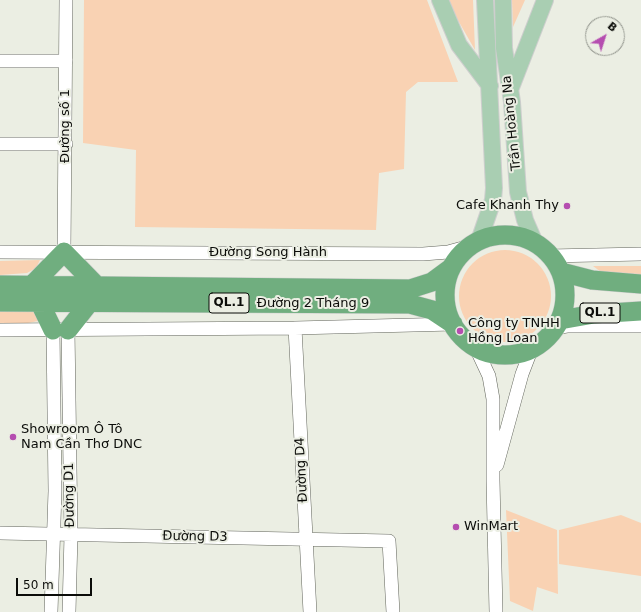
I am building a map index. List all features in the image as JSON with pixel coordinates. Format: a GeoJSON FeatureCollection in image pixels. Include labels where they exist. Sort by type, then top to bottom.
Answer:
{"type":"FeatureCollection","features":[{"type":"Feature","properties":{"kind":"highway"},"geometry":{"type":"LineString","coordinates":[[498,235],[507,235],[526,239],[535,243],[550,256],[561,272],[565,291],[563,311],[557,324],[548,336],[532,348],[523,352],[504,354],[484,350],[475,346],[467,340],[453,324],[445,297],[451,268],[456,260],[474,243],[498,235]]}},
{"type":"Feature","properties":{"kind":"highway"},"geometry":{"type":"LineString","coordinates":[[64,252],[94,294],[60,330],[35,294],[64,252]]}},
{"type":"Feature","properties":{"kind":"highway","name":"Đường 2 Tháng 9"},"geometry":{"type":"LineString","coordinates":[[0,302],[35,294],[410,289],[432,282],[451,268]]}},
{"type":"Feature","properties":{"kind":"highway"},"geometry":{"type":"LineString","coordinates":[[561,272],[592,280],[641,284]]}},
{"type":"Feature","properties":{"kind":"highway","name":"Đường 2 Tháng 9"},"geometry":{"type":"LineString","coordinates":[[0,285],[35,294]]}},
{"type":"Feature","properties":{"kind":"highway","name":"Đường 2 Tháng 9"},"geometry":{"type":"LineString","coordinates":[[94,294],[410,304],[432,310],[453,324]]}},
{"type":"Feature","properties":{"kind":"highway","name":"QL.1"},"geometry":{"type":"LineString","coordinates":[[557,324],[594,314],[641,311]]}},
{"type":"Feature","properties":{"kind":"main road"},"geometry":{"type":"LineString","coordinates":[[440,0],[459,45],[490,87]]}},
{"type":"Feature","properties":{"kind":"main road","name":"Trần Hoàng Na"},"geometry":{"type":"LineString","coordinates":[[474,243],[493,200],[494,188],[485,0]]}},
{"type":"Feature","properties":{"kind":"main road","name":"Trần Hoàng Na"},"geometry":{"type":"LineString","coordinates":[[503,0],[504,48],[510,90],[518,192],[525,220],[535,243]]}},
{"type":"Feature","properties":{"kind":"main road"},"geometry":{"type":"LineString","coordinates":[[510,90],[545,0]]}},
{"type":"Feature","properties":{"kind":"street","name":"Đường số 1"},"geometry":{"type":"LineString","coordinates":[[64,252],[66,0]]}},
{"type":"Feature","properties":{"kind":"street"},"geometry":{"type":"LineString","coordinates":[[0,61],[66,61]]}},
{"type":"Feature","properties":{"kind":"street"},"geometry":{"type":"LineString","coordinates":[[0,144],[66,144]]}},
{"type":"Feature","properties":{"kind":"street","name":"Đường Song Hành"},"geometry":{"type":"LineString","coordinates":[[0,252],[423,254],[448,252],[474,243]]}},
{"type":"Feature","properties":{"kind":"street"},"geometry":{"type":"LineString","coordinates":[[550,256],[641,254]]}},
{"type":"Feature","properties":{"kind":"street"},"geometry":{"type":"LineString","coordinates":[[0,330],[295,328],[453,324]]}},
{"type":"Feature","properties":{"kind":"street"},"geometry":{"type":"LineString","coordinates":[[557,324],[567,326],[641,326]]}},
{"type":"Feature","properties":{"kind":"street","name":"Đường D4"},"geometry":{"type":"LineString","coordinates":[[295,328],[310,612]]}},
{"type":"Feature","properties":{"kind":"street","name":"Đường D1"},"geometry":{"type":"LineString","coordinates":[[51,612],[60,330]]}},
{"type":"Feature","properties":{"kind":"street","name":"Đường D1"},"geometry":{"type":"LineString","coordinates":[[60,330],[71,535],[69,612]]}},
{"type":"Feature","properties":{"kind":"street"},"geometry":{"type":"LineString","coordinates":[[475,346],[485,365],[492,387],[496,612]]}},
{"type":"Feature","properties":{"kind":"street"},"geometry":{"type":"LineString","coordinates":[[493,480],[522,374],[532,348]]}},
{"type":"Feature","properties":{"kind":"street","name":"Đường D3"},"geometry":{"type":"LineString","coordinates":[[0,533],[389,541],[393,612]]}},
{"type":"Feature","properties":{"kind":"shaded area"},"geometry":{"type":"Polygon","coordinates":[[[84,0],[427,0],[458,82],[418,82],[406,92],[404,169],[379,173],[376,230],[135,227],[136,150],[83,143],[84,0]]]}},
{"type":"Feature","properties":{"kind":"shaded area"},"geometry":{"type":"Polygon","coordinates":[[[473,0],[475,50],[447,1],[473,0]]]}},
{"type":"Feature","properties":{"kind":"shaded area"},"geometry":{"type":"Polygon","coordinates":[[[512,0],[525,0],[513,27],[512,0]]]}},
{"type":"Feature","properties":{"kind":"shaded area"},"geometry":{"type":"Polygon","coordinates":[[[505,250],[523,254],[537,264],[547,278],[551,296],[547,314],[537,328],[523,338],[505,342],[487,338],[473,328],[463,314],[459,296],[463,278],[473,264],[487,254],[505,250]]]}},
{"type":"Feature","properties":{"kind":"shaded area"},"geometry":{"type":"Polygon","coordinates":[[[40,260],[36,268],[27,273],[0,275],[0,261],[40,260]]]}},
{"type":"Feature","properties":{"kind":"shaded area"},"geometry":{"type":"Polygon","coordinates":[[[593,266],[641,266],[641,278],[601,272],[593,266]]]}},
{"type":"Feature","properties":{"kind":"shaded area"},"geometry":{"type":"Polygon","coordinates":[[[0,311],[37,312],[38,321],[28,323],[0,323],[0,311]]]}},
{"type":"Feature","properties":{"kind":"shaded area"},"geometry":{"type":"Polygon","coordinates":[[[506,510],[557,530],[558,594],[537,587],[533,611],[510,601],[506,510]]]}},
{"type":"Feature","properties":{"kind":"shaded area"},"geometry":{"type":"Polygon","coordinates":[[[621,515],[641,523],[641,576],[559,564],[559,530],[621,515]]]}},
{"type":"Feature","properties":{"kind":"place","name":"Cafe Khanh Thy"},"geometry":{"type":"Point","coordinates":[567,206]}},
{"type":"Feature","properties":{"kind":"place","name":"Công ty TNHH Hồng Loan"},"geometry":{"type":"Point","coordinates":[460,331]}},
{"type":"Feature","properties":{"kind":"place","name":"Showroom Ô Tô Nam Cần Thơ DNC"},"geometry":{"type":"Point","coordinates":[13,437]}},
{"type":"Feature","properties":{"kind":"place","name":"WinMart"},"geometry":{"type":"Point","coordinates":[456,527]}}]}
